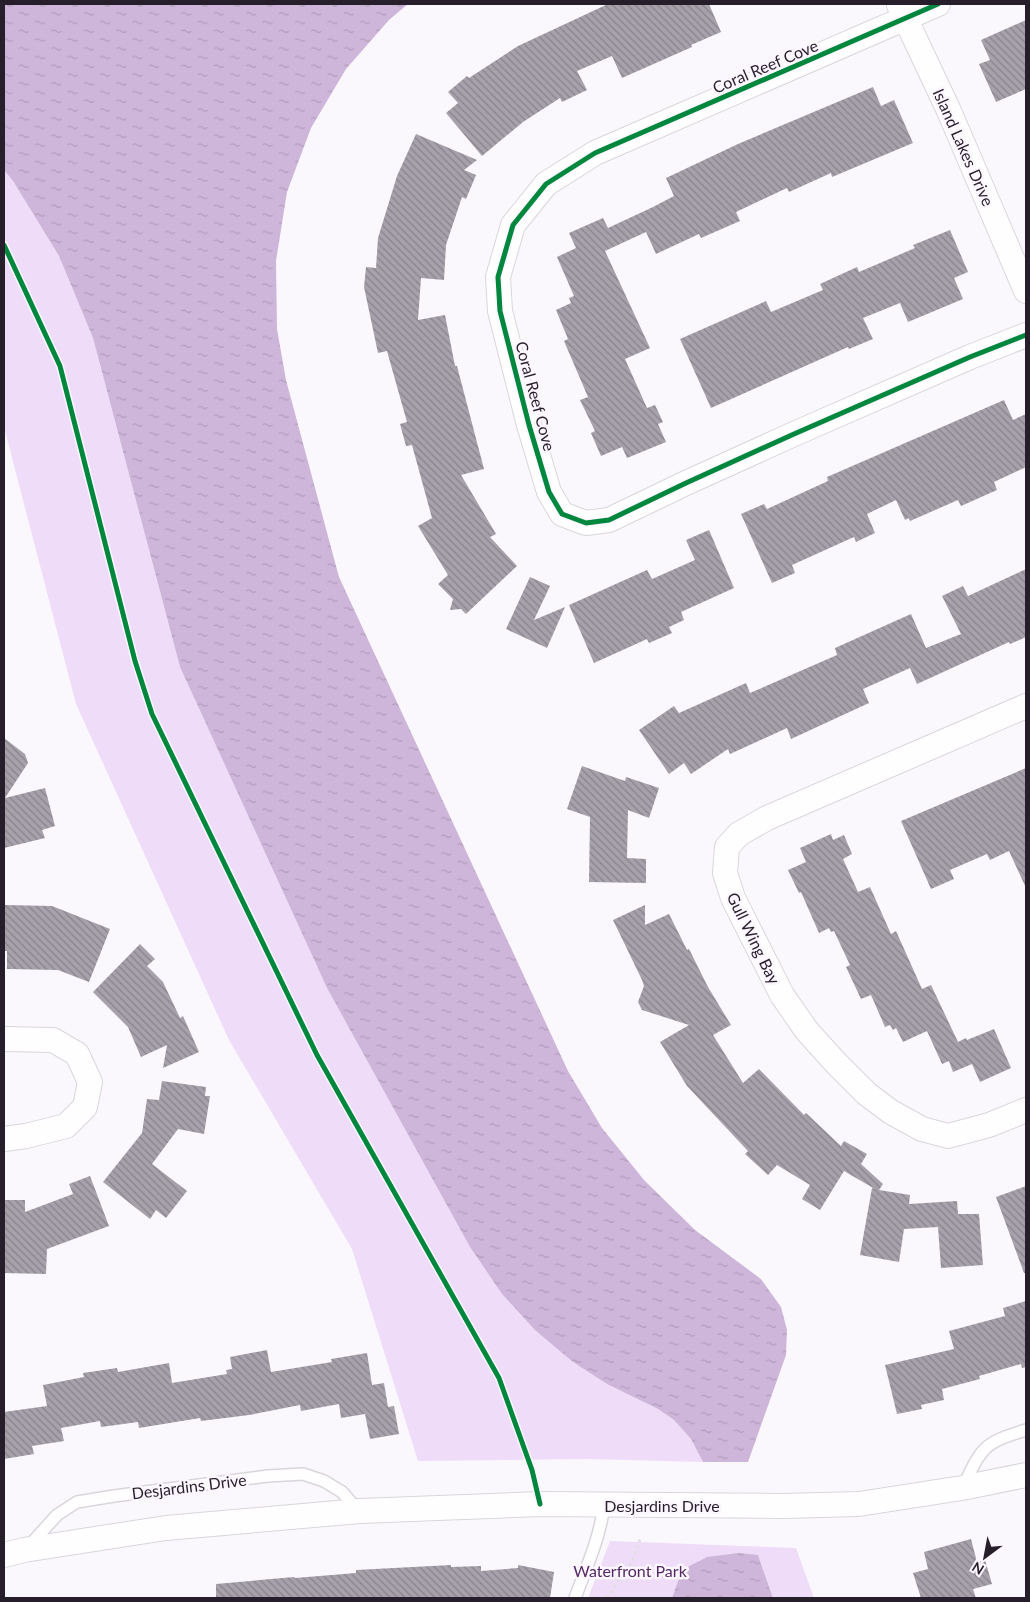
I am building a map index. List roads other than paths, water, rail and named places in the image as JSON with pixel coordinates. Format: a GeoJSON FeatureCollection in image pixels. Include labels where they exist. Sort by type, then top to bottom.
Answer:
{"type":"FeatureCollection","features":[{"type":"Feature","properties":{"kind":"street","name":"Coral Reef Cove"},"geometry":{"type":"LineString","coordinates":[[938,4],[902,11],[595,153],[546,184],[513,225],[498,277],[500,311],[528,425],[549,492],[562,514],[586,523],[609,520],[794,434],[970,357],[1026,335]]}},
{"type":"Feature","properties":{"kind":"street","name":"Island Lakes Drive"},"geometry":{"type":"LineString","coordinates":[[902,11],[949,111],[1026,291]]}},
{"type":"Feature","properties":{"kind":"street","name":"Gull Wing Bay"},"geometry":{"type":"LineString","coordinates":[[1026,706],[767,818],[739,834],[727,847],[725,873],[732,898],[782,995],[807,1031],[867,1094],[891,1112],[922,1129],[948,1136],[989,1125],[1026,1110]]}},
{"type":"Feature","properties":{"kind":"street"},"geometry":{"type":"LineString","coordinates":[[4,1039],[53,1040],[77,1054],[90,1082],[86,1107],[66,1126],[26,1136],[4,1139]]}},
{"type":"Feature","properties":{"kind":"street","name":"Desjardins Drive"},"geometry":{"type":"LineString","coordinates":[[14,1553],[166,1528],[360,1511],[484,1506],[782,1506],[859,1504],[1026,1478]]}},
{"type":"Feature","properties":{"kind":"lane"},"geometry":{"type":"LineString","coordinates":[[962,1488],[979,1453],[998,1439],[1026,1430]]}},
{"type":"Feature","properties":{"kind":"lane","name":"Desjardins Drive"},"geometry":{"type":"LineString","coordinates":[[14,1553],[57,1515],[77,1502],[268,1476],[303,1474],[324,1480],[342,1492],[360,1511]]}},
{"type":"Feature","properties":{"kind":"lane"},"geometry":{"type":"LineString","coordinates":[[575,1598],[602,1524],[604,1505]]}},
{"type":"Feature","properties":{"kind":"water"},"geometry":{"type":"Polygon","coordinates":[[[4,4],[408,4],[389,20],[346,69],[311,128],[287,192],[276,261],[277,329],[286,380],[339,577],[568,1071],[602,1128],[644,1180],[695,1230],[761,1279],[781,1307],[787,1330],[786,1355],[748,1462],[703,1462],[691,1439],[674,1420],[658,1409],[607,1384],[573,1362],[535,1330],[502,1294],[470,1247],[327,988],[180,667],[93,338],[59,256],[13,181],[4,170],[4,4]]]}},
{"type":"Feature","properties":{"kind":"water"},"geometry":{"type":"Polygon","coordinates":[[[739,1553],[758,1555],[773,1598],[672,1598],[682,1570],[707,1557],[739,1553]]]}},
{"type":"Feature","properties":{"kind":"park label","name":"Waterfront Park"},"geometry":{"type":"Point","coordinates":[630,1570]}}]}
